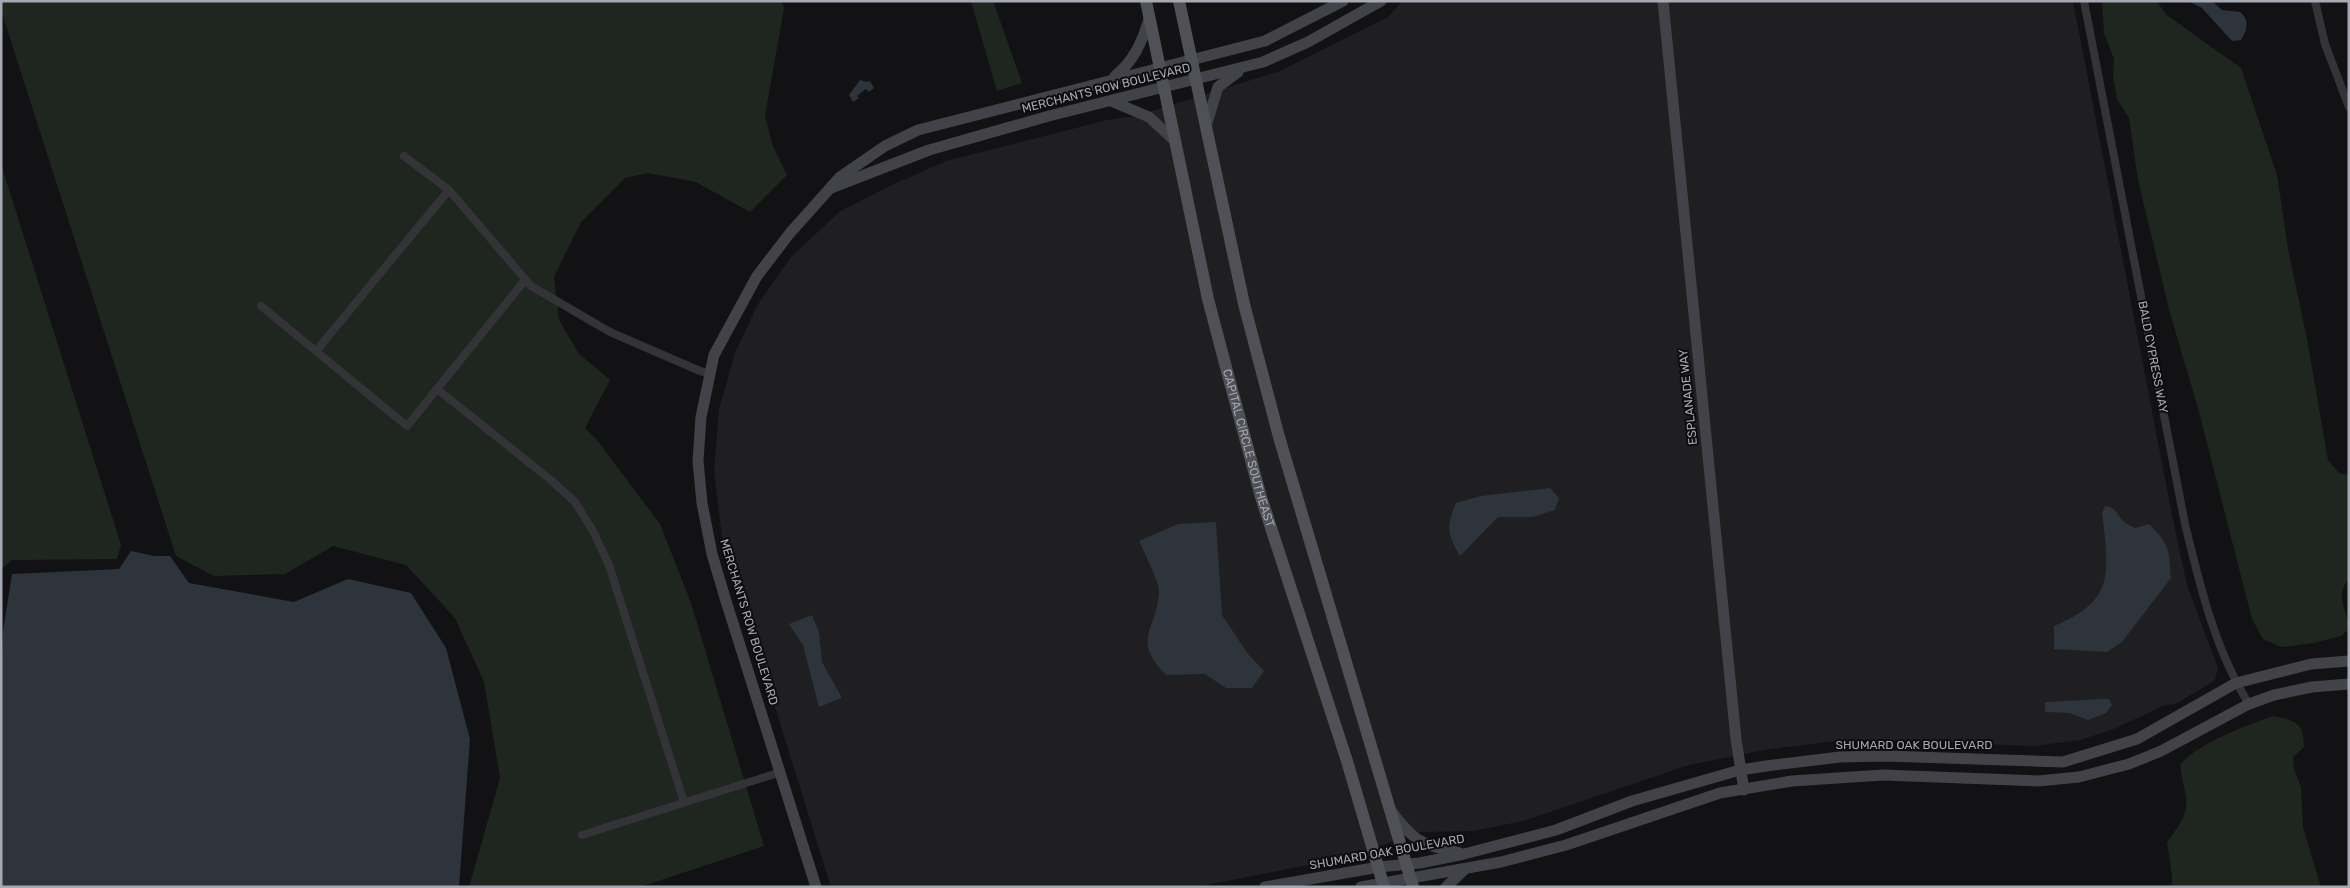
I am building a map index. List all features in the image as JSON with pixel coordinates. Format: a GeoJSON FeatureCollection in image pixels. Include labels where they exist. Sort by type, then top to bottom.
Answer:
{"type":"FeatureCollection","features":[{"type":"Feature","properties":{"kind":"main road","name":"CAPITAL CIRCLE SOUTHEAST"},"geometry":{"type":"LineString","coordinates":[[1146,1],[1208,299],[1262,498],[1384,885]]}},
{"type":"Feature","properties":{"kind":"main road"},"geometry":{"type":"LineString","coordinates":[[1179,1],[1237,276],[1277,428],[1412,883]]}},
{"type":"Feature","properties":{"kind":"street","name":"MERCHANTS ROW BOULEVARD"},"geometry":{"type":"LineString","coordinates":[[816,887],[712,554],[702,503],[698,461],[701,417],[714,355],[756,276],[790,233],[840,177],[885,146],[918,130],[1265,41],[1343,1]]}},
{"type":"Feature","properties":{"kind":"street","name":"MERCHANTS ROW BOULEVARD"},"geometry":{"type":"LineString","coordinates":[[831,188],[930,150],[1242,68],[1287,52],[1381,1]]}},
{"type":"Feature","properties":{"kind":"street","name":"ESPLANADE WAY"},"geometry":{"type":"LineString","coordinates":[[1663,1],[1740,770],[1744,790]]}},
{"type":"Feature","properties":{"kind":"street","name":"BALD CYPRESS WAY"},"geometry":{"type":"LineString","coordinates":[[2084,1],[2184,524],[2199,585],[2236,683],[2249,704]]}},
{"type":"Feature","properties":{"kind":"street"},"geometry":{"type":"LineString","coordinates":[[2315,1],[2325,44],[2349,107]]}},
{"type":"Feature","properties":{"kind":"street"},"geometry":{"type":"LineString","coordinates":[[1112,79],[1125,68],[1134,56],[1150,19]]}},
{"type":"Feature","properties":{"kind":"street"},"geometry":{"type":"LineString","coordinates":[[1206,126],[1218,87],[1242,68]]}},
{"type":"Feature","properties":{"kind":"street"},"geometry":{"type":"LineString","coordinates":[[1111,101],[1150,117],[1174,140]]}},
{"type":"Feature","properties":{"kind":"street"},"geometry":{"type":"LineString","coordinates":[[404,156],[449,190],[531,286],[610,332],[700,371],[710,373]]}},
{"type":"Feature","properties":{"kind":"street"},"geometry":{"type":"LineString","coordinates":[[316,351],[449,190]]}},
{"type":"Feature","properties":{"kind":"street"},"geometry":{"type":"LineString","coordinates":[[261,306],[407,426],[526,280]]}},
{"type":"Feature","properties":{"kind":"street"},"geometry":{"type":"LineString","coordinates":[[437,388],[558,486],[575,502],[593,531],[609,565],[684,802]]}},
{"type":"Feature","properties":{"kind":"street","name":"SHUMARD OAK BOULEVARD"},"geometry":{"type":"LineString","coordinates":[[1266,887],[1464,854],[1556,830],[1632,801],[1740,770],[1840,757],[1875,756],[2063,762],[2137,739],[2236,683],[2311,664],[2349,662]]}},
{"type":"Feature","properties":{"kind":"street"},"geometry":{"type":"LineString","coordinates":[[1361,887],[1412,883],[1566,845],[1704,798],[1792,781],[1883,775],[1994,780],[2063,780],[2129,764],[2161,751],[2249,704],[2274,694],[2312,687],[2349,684]]}},
{"type":"Feature","properties":{"kind":"street"},"geometry":{"type":"LineString","coordinates":[[582,835],[781,772]]}},
{"type":"Feature","properties":{"kind":"street"},"geometry":{"type":"LineString","coordinates":[[1632,801],[1640,821]]}},
{"type":"Feature","properties":{"kind":"street"},"geometry":{"type":"LineString","coordinates":[[1392,812],[1408,833],[1418,842],[1426,846],[1464,854]]}},
{"type":"Feature","properties":{"kind":"street"},"geometry":{"type":"LineString","coordinates":[[1446,887],[1464,870]]}},
{"type":"Feature","properties":{"kind":"shaded area"},"geometry":{"type":"Polygon","coordinates":[[[1,1],[781,1],[784,8],[765,116],[773,146],[787,175],[750,212],[696,182],[648,173],[625,178],[581,222],[554,277],[559,320],[579,354],[610,380],[585,428],[597,440],[660,524],[691,603],[764,846],[640,887],[469,887],[500,778],[484,682],[455,618],[406,565],[333,546],[285,574],[214,576],[176,556],[1,10],[1,1]]]}},
{"type":"Feature","properties":{"kind":"shaded area"},"geometry":{"type":"Polygon","coordinates":[[[971,1],[993,1],[1022,83],[997,91],[971,1]]]}},
{"type":"Feature","properties":{"kind":"shaded area"},"geometry":{"type":"Polygon","coordinates":[[[1403,1],[2073,1],[2173,520],[2187,585],[2218,668],[2215,680],[2176,704],[2165,705],[2114,729],[2080,740],[2035,746],[1877,740],[1836,741],[1765,750],[1689,765],[1523,821],[1473,831],[1421,832],[1340,859],[1196,887],[831,887],[722,537],[714,471],[719,409],[735,353],[758,304],[791,257],[839,212],[894,184],[946,161],[1107,120],[1136,116],[1280,71],[1388,17],[1403,1]]]}},
{"type":"Feature","properties":{"kind":"shaded area"},"geometry":{"type":"Polygon","coordinates":[[[2102,1],[2156,1],[2168,16],[2241,68],[2277,175],[2288,249],[2307,339],[2328,460],[2339,473],[2349,475],[2349,579],[2344,586],[2342,598],[2349,629],[2341,636],[2314,643],[2281,647],[2263,639],[2252,619],[2198,408],[2170,313],[2138,180],[2129,118],[2117,99],[2113,76],[2114,59],[2104,33],[2102,1]]]}},
{"type":"Feature","properties":{"kind":"shaded area"},"geometry":{"type":"Polygon","coordinates":[[[2188,1],[2212,1],[2222,10],[2240,12],[2246,22],[2245,33],[2241,40],[2232,41],[2202,8],[2188,1]]]}},
{"type":"Feature","properties":{"kind":"shaded area"},"geometry":{"type":"Polygon","coordinates":[[[860,80],[870,81],[874,88],[869,92],[866,89],[853,102],[849,95],[860,80]]]}},
{"type":"Feature","properties":{"kind":"shaded area"},"geometry":{"type":"Polygon","coordinates":[[[1,164],[121,545],[117,559],[12,560],[1,569],[1,164]]]}},
{"type":"Feature","properties":{"kind":"shaded area"},"geometry":{"type":"Polygon","coordinates":[[[1550,488],[1559,498],[1555,510],[1533,517],[1498,517],[1460,556],[1452,542],[1449,530],[1456,503],[1481,496],[1550,488]]]}},
{"type":"Feature","properties":{"kind":"shaded area"},"geometry":{"type":"Polygon","coordinates":[[[2105,506],[2114,509],[2124,522],[2135,528],[2149,524],[2156,531],[2167,548],[2171,578],[2122,642],[2107,652],[2054,649],[2054,626],[2089,606],[2104,582],[2106,552],[2102,513],[2105,506]]]}},
{"type":"Feature","properties":{"kind":"shaded area"},"geometry":{"type":"Polygon","coordinates":[[[1216,522],[1222,615],[1248,654],[1264,671],[1252,688],[1226,688],[1205,674],[1166,675],[1155,662],[1150,652],[1149,634],[1158,604],[1159,590],[1154,573],[1139,541],[1178,524],[1216,522]]]}},
{"type":"Feature","properties":{"kind":"shaded area"},"geometry":{"type":"Polygon","coordinates":[[[131,551],[154,556],[170,556],[189,583],[294,602],[348,579],[411,593],[446,648],[470,739],[459,887],[1,887],[1,679],[3,631],[12,574],[119,569],[131,551]]]}},
{"type":"Feature","properties":{"kind":"shaded area"},"geometry":{"type":"Polygon","coordinates":[[[812,615],[819,632],[822,662],[842,698],[819,707],[803,645],[789,624],[812,615]]]}},
{"type":"Feature","properties":{"kind":"shaded area"},"geometry":{"type":"Polygon","coordinates":[[[2109,699],[2112,705],[2106,713],[2088,720],[2069,713],[2045,712],[2045,702],[2109,699]]]}},
{"type":"Feature","properties":{"kind":"shaded area"},"geometry":{"type":"Polygon","coordinates":[[[2274,716],[2297,724],[2304,739],[2304,747],[2293,757],[2294,769],[2301,787],[2303,827],[2321,887],[2172,887],[2167,842],[2182,820],[2186,805],[2180,765],[2210,742],[2237,729],[2274,716]]]}}]}
